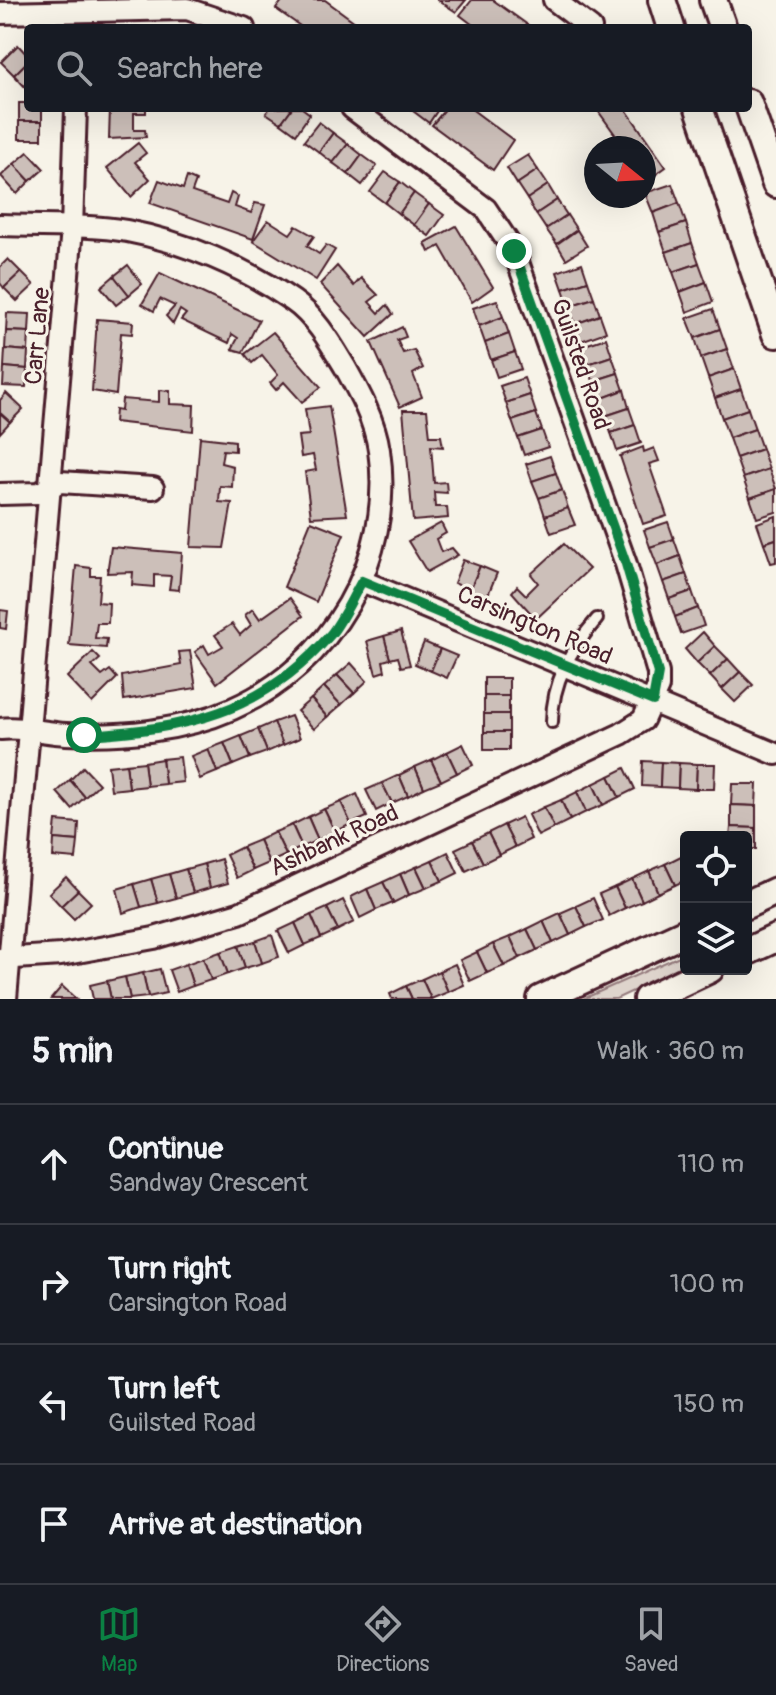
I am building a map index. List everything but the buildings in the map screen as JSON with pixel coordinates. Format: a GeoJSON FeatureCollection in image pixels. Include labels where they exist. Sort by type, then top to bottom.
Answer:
{"type":"FeatureCollection","features":[{"type":"Feature","properties":{"kind":"street"},"geometry":{"type":"LineString","coordinates":[[554,0],[586,24]]}},
{"type":"Feature","properties":{"kind":"street"},"geometry":{"type":"LineString","coordinates":[[662,0],[670,24]]}},
{"type":"Feature","properties":{"kind":"street"},"geometry":{"type":"LineString","coordinates":[[713,0],[722,24]]}},
{"type":"Feature","properties":{"kind":"street"},"geometry":{"type":"LineString","coordinates":[[0,13],[187,9],[232,24]]}},
{"type":"Feature","properties":{"kind":"street","name":"Carr Lane"},"geometry":{"type":"LineString","coordinates":[[6,999],[5,958],[30,730],[72,228],[76,112]]}},
{"type":"Feature","properties":{"kind":"street","name":"Guilsted Road"},"geometry":{"type":"LineString","coordinates":[[357,112],[486,209],[514,251],[630,578],[658,673],[653,701]]}},
{"type":"Feature","properties":{"kind":"street"},"geometry":{"type":"LineString","coordinates":[[700,112],[776,334]]}},
{"type":"Feature","properties":{"kind":"street"},"geometry":{"type":"LineString","coordinates":[[751,112],[776,184]]}},
{"type":"Feature","properties":{"kind":"street"},"geometry":{"type":"LineString","coordinates":[[0,225],[125,231],[176,244],[250,274],[296,303],[330,342],[360,393],[379,449],[381,503],[375,542],[362,581],[332,632],[288,676],[261,695],[230,711],[187,724],[139,732],[84,735],[0,729]]}},
{"type":"Feature","properties":{"kind":"street"},"geometry":{"type":"LineString","coordinates":[[0,494],[39,493],[60,482],[153,488]]}},
{"type":"Feature","properties":{"kind":"street","name":"Carsington Road"},"geometry":{"type":"LineString","coordinates":[[362,581],[776,754]]}},
{"type":"Feature","properties":{"kind":"street","name":"Ashbank Road"},"geometry":{"type":"LineString","coordinates":[[5,958],[61,955],[154,938],[239,913],[621,734],[643,720],[653,701]]}},
{"type":"Feature","properties":{"kind":"street"},"geometry":{"type":"LineString","coordinates":[[750,903],[776,891]]}},
{"type":"Feature","properties":{"kind":"street"},"geometry":{"type":"LineString","coordinates":[[541,999],[680,935]]}},
{"type":"Feature","properties":{"kind":"street"},"geometry":{"type":"LineString","coordinates":[[752,949],[776,938]]}},
{"type":"Feature","properties":{"kind":"street"},"geometry":{"type":"LineString","coordinates":[[655,997],[698,975]]}},
{"type":"Feature","properties":{"kind":"lane"},"geometry":{"type":"LineString","coordinates":[[552,722],[552,696],[574,646],[597,619]]}},
{"type":"Feature","properties":{"kind":"shaded area"},"geometry":{"type":"Polygon","coordinates":[[[680,956],[680,969],[616,999],[583,999],[680,956]]]}},
{"type":"Feature","properties":{"kind":"route"},"geometry":{"type":"LineString","coordinates":[[84,735],[139,732],[187,724],[230,711],[261,695],[288,676],[332,632],[362,581],[653,701],[658,687],[658,673],[626,564],[514,251]]}}]}
